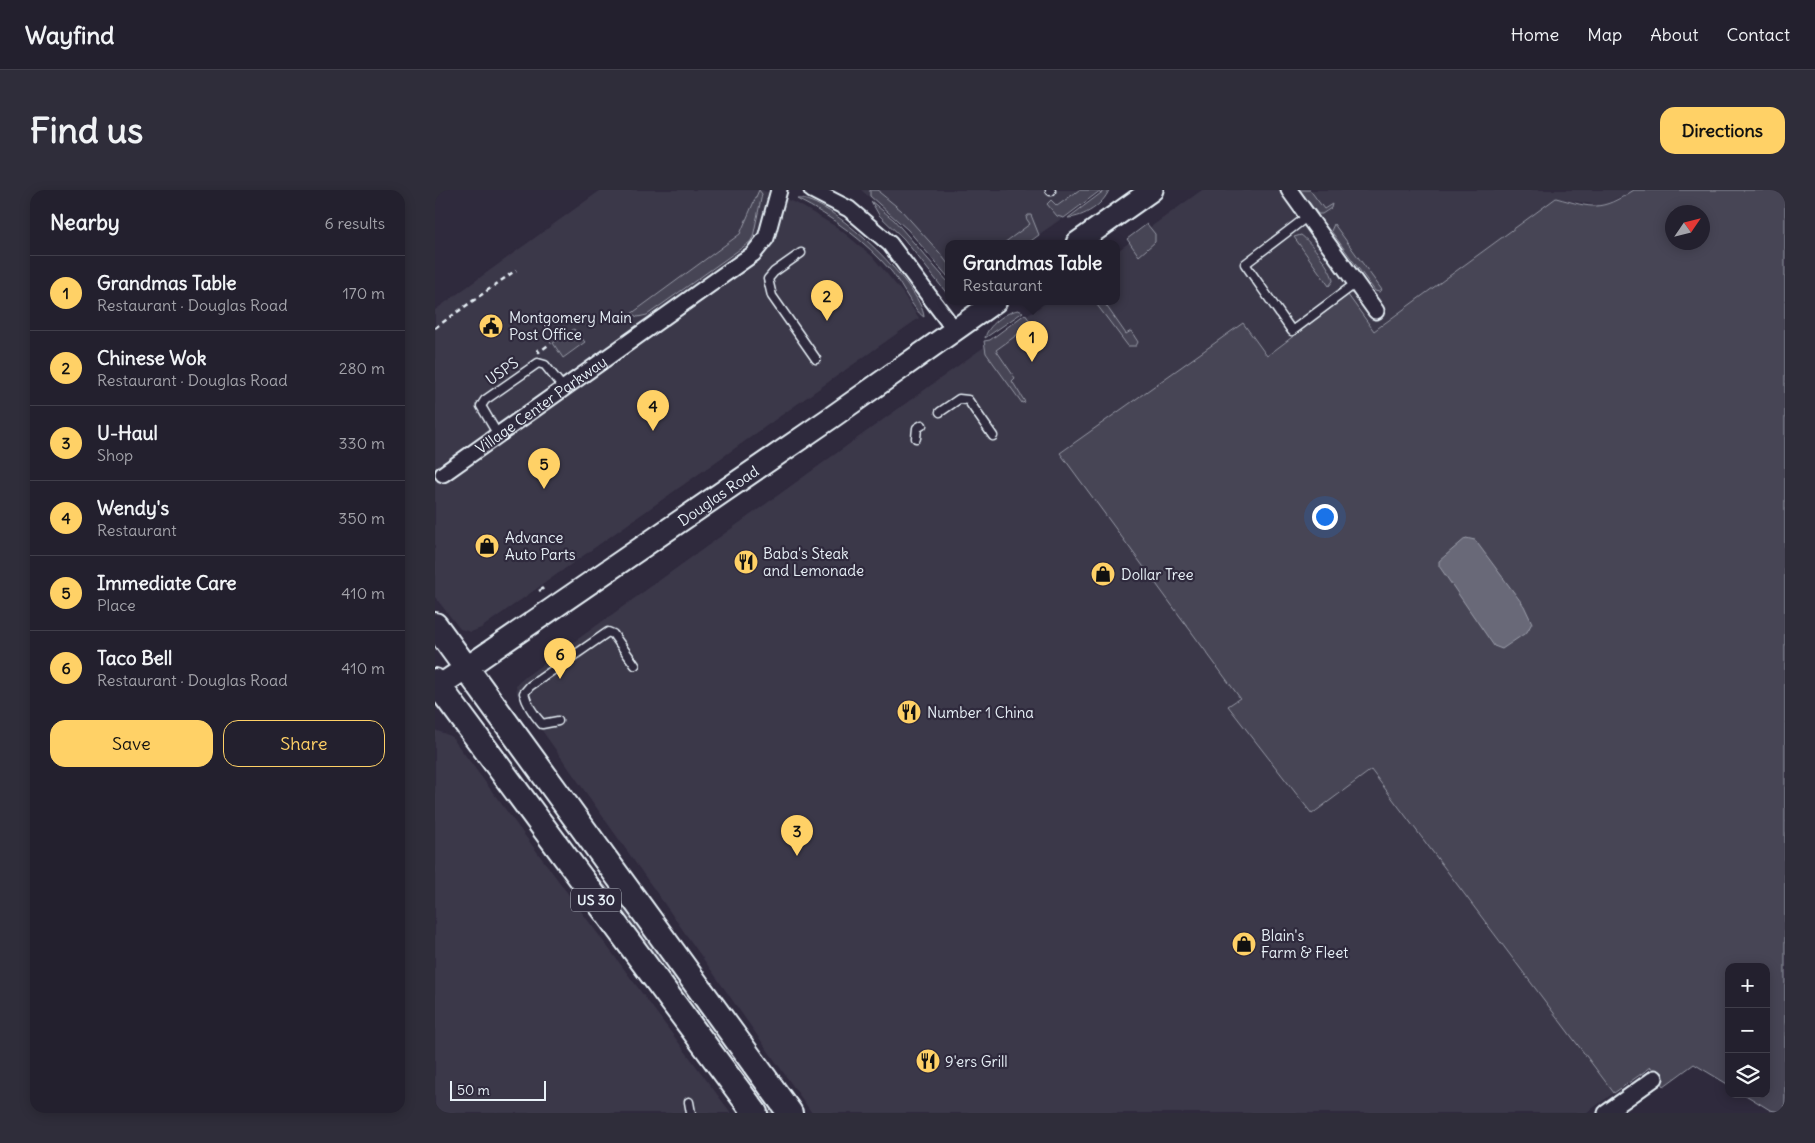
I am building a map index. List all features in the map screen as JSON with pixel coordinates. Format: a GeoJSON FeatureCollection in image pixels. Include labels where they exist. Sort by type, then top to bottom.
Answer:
{"type":"FeatureCollection","features":[{"type":"Feature","properties":{"kind":"main road","name":"US 30"},"geometry":{"type":"LineString","coordinates":[[435,625],[790,1113]]}},
{"type":"Feature","properties":{"kind":"main road","name":"US 30"},"geometry":{"type":"LineString","coordinates":[[436,687],[755,1113]]}},
{"type":"Feature","properties":{"kind":"street","name":"Village Center Parkway"},"geometry":{"type":"LineString","coordinates":[[443,474],[753,254],[766,238],[779,190]]}},
{"type":"Feature","properties":{"kind":"street"},"geometry":{"type":"LineString","coordinates":[[812,190],[849,209],[890,244],[954,330]]}},
{"type":"Feature","properties":{"kind":"street"},"geometry":{"type":"LineString","coordinates":[[1081,240],[1152,190]]}},
{"type":"Feature","properties":{"kind":"street"},"geometry":{"type":"LineString","coordinates":[[1289,190],[1376,311]]}},
{"type":"Feature","properties":{"kind":"street","name":"Douglas Road"},"geometry":{"type":"LineString","coordinates":[[436,687],[816,428],[990,305]]}},
{"type":"Feature","properties":{"kind":"street"},"geometry":{"type":"LineString","coordinates":[[1607,1113],[1655,1078]]}},
{"type":"Feature","properties":{"kind":"lane"},"geometry":{"type":"LineString","coordinates":[[1308,216],[1245,264],[1292,331],[1357,283]]}},
{"type":"Feature","properties":{"kind":"lane"},"geometry":{"type":"LineString","coordinates":[[801,253],[774,272],[768,280],[772,296],[816,359]]}},
{"type":"Feature","properties":{"kind":"lane","name":"USPS"},"geometry":{"type":"LineString","coordinates":[[498,435],[481,406],[485,400],[537,363],[545,365],[564,389]]}},
{"type":"Feature","properties":{"kind":"lane"},"geometry":{"type":"LineString","coordinates":[[940,412],[959,399],[967,400],[993,436]]}},
{"type":"Feature","properties":{"kind":"lane"},"geometry":{"type":"LineString","coordinates":[[916,438],[917,428],[921,425]]}},
{"type":"Feature","properties":{"kind":"lane"},"geometry":{"type":"LineString","coordinates":[[558,721],[543,724],[535,716],[524,693],[530,686],[608,632],[613,634],[635,665]]}},
{"type":"Feature","properties":{"kind":"lane"},"geometry":{"type":"LineString","coordinates":[[689,1102],[691,1113]]}},
{"type":"Feature","properties":{"kind":"path"},"geometry":{"type":"LineString","coordinates":[[435,328],[516,270]]}},
{"type":"Feature","properties":{"kind":"path"},"geometry":{"type":"LineString","coordinates":[[537,350],[539,352],[551,343]]}},
{"type":"Feature","properties":{"kind":"path"},"geometry":{"type":"LineString","coordinates":[[539,591],[544,588]]}},
{"type":"Feature","properties":{"kind":"shaded area"},"geometry":{"type":"Polygon","coordinates":[[[601,190],[762,190],[798,204],[838,228],[872,256],[902,292],[919,318],[481,628],[471,632],[460,629],[435,597],[435,310],[601,190]]]}},
{"type":"Feature","properties":{"kind":"shaded area"},"geometry":{"type":"Polygon","coordinates":[[[759,190],[762,194],[753,237],[750,242],[647,315],[638,317],[631,314],[740,234],[759,190]]]}},
{"type":"Feature","properties":{"kind":"shaded area"},"geometry":{"type":"Polygon","coordinates":[[[861,190],[1102,190],[1031,240],[945,240],[945,272],[916,237],[861,190]]]}},
{"type":"Feature","properties":{"kind":"shaded area"},"geometry":{"type":"Polygon","coordinates":[[[870,190],[879,190],[901,210],[945,260],[945,273],[908,230],[870,196],[870,190]]]}},
{"type":"Feature","properties":{"kind":"shaded area"},"geometry":{"type":"Polygon","coordinates":[[[1079,190],[1101,190],[1064,218],[1057,216],[1047,204],[1051,200],[1057,206],[1079,190]]]}},
{"type":"Feature","properties":{"kind":"shaded area"},"geometry":{"type":"Polygon","coordinates":[[[1105,190],[1109,190],[1098,205],[1086,213],[1068,218],[1105,190]]]}},
{"type":"Feature","properties":{"kind":"shaded area"},"geometry":{"type":"Polygon","coordinates":[[[1202,190],[1634,190],[1602,206],[1556,198],[1374,332],[1348,295],[1267,356],[1242,323],[1240,698],[1229,706],[1311,813],[1371,769],[1614,1093],[1586,1113],[812,1113],[517,695],[516,685],[525,677],[1042,305],[1120,305],[1120,249],[1202,190]]]}},
{"type":"Feature","properties":{"kind":"shaded area"},"geometry":{"type":"Polygon","coordinates":[[[1300,190],[1310,190],[1324,209],[1332,204],[1331,208],[1322,214],[1318,214],[1300,190]]]}},
{"type":"Feature","properties":{"kind":"shaded area"},"geometry":{"type":"Polygon","coordinates":[[[1634,190],[1785,190],[1785,1113],[1770,1110],[1750,1098],[1770,1098],[1770,963],[1725,963],[1725,1083],[1694,1064],[1664,1086],[1651,1067],[1614,1093],[1371,770],[1312,814],[1228,706],[1240,698],[1060,453],[1243,323],[1267,356],[1348,295],[1374,331],[1556,198],[1588,206],[1604,205],[1634,190]]]}},
{"type":"Feature","properties":{"kind":"shaded area"},"geometry":{"type":"Polygon","coordinates":[[[797,199],[811,202],[830,211],[871,245],[908,285],[919,303],[924,317],[916,309],[895,276],[881,260],[836,222],[797,199]]]}},
{"type":"Feature","properties":{"kind":"shaded area"},"geometry":{"type":"Polygon","coordinates":[[[871,201],[894,220],[945,279],[945,291],[904,239],[879,215],[871,201]]]}},
{"type":"Feature","properties":{"kind":"shaded area"},"geometry":{"type":"Polygon","coordinates":[[[1028,215],[1031,215],[1039,235],[1032,240],[1008,240],[1030,224],[1026,218],[1028,215]]]}},
{"type":"Feature","properties":{"kind":"shaded area"},"geometry":{"type":"Polygon","coordinates":[[[1147,224],[1155,234],[1155,242],[1139,256],[1127,239],[1147,224]]]}},
{"type":"Feature","properties":{"kind":"shaded area"},"geometry":{"type":"Polygon","coordinates":[[[1334,224],[1382,290],[1379,292],[1375,291],[1331,231],[1334,224]]]}},
{"type":"Feature","properties":{"kind":"shaded area"},"geometry":{"type":"Polygon","coordinates":[[[1301,235],[1315,250],[1329,270],[1333,281],[1329,286],[1294,237],[1301,235]]]}},
{"type":"Feature","properties":{"kind":"shaded area"},"geometry":{"type":"Polygon","coordinates":[[[1097,305],[1106,305],[1126,334],[1131,331],[1138,342],[1136,346],[1128,346],[1097,305]]]}},
{"type":"Feature","properties":{"kind":"shaded area"},"geometry":{"type":"Polygon","coordinates":[[[1018,310],[1023,312],[985,338],[989,329],[998,320],[1018,310]]]}},
{"type":"Feature","properties":{"kind":"shaded area"},"geometry":{"type":"Polygon","coordinates":[[[1025,314],[1032,324],[996,350],[1015,378],[1012,381],[1025,402],[1022,403],[986,353],[984,341],[990,340],[1025,314]]]}},
{"type":"Feature","properties":{"kind":"shaded area"},"geometry":{"type":"Polygon","coordinates":[[[574,329],[585,342],[563,358],[553,343],[574,329]]]}},
{"type":"Feature","properties":{"kind":"shaded area"},"geometry":{"type":"Polygon","coordinates":[[[435,730],[451,736],[731,1113],[435,1113],[435,730]]]}},
{"type":"Feature","properties":{"kind":"shaded area"},"geometry":{"type":"Polygon","coordinates":[[[587,865],[673,965],[778,1113],[766,1113],[583,867],[587,865]]]}},
{"type":"Feature","properties":{"kind":"water"},"geometry":{"type":"Polygon","coordinates":[[[1466,538],[1475,540],[1524,606],[1532,623],[1527,632],[1502,649],[1494,646],[1439,566],[1439,561],[1466,538]]]}},
{"type":"Feature","properties":{"kind":"place","name":"Chinese Wok"},"geometry":{"type":"Point","coordinates":[827,321]}},
{"type":"Feature","properties":{"kind":"place","name":"Montgomery Main Post Office"},"geometry":{"type":"Point","coordinates":[491,326]}},
{"type":"Feature","properties":{"kind":"place","name":"Grandmas Table"},"geometry":{"type":"Point","coordinates":[1032,362]}},
{"type":"Feature","properties":{"kind":"place","name":"Wendy's"},"geometry":{"type":"Point","coordinates":[653,431]}},
{"type":"Feature","properties":{"kind":"place","name":"Immediate Care"},"geometry":{"type":"Point","coordinates":[544,489]}},
{"type":"Feature","properties":{"kind":"place","name":"Advance Auto Parts"},"geometry":{"type":"Point","coordinates":[487,546]}},
{"type":"Feature","properties":{"kind":"place","name":"Baba's Steak and Lemonade"},"geometry":{"type":"Point","coordinates":[746,562]}},
{"type":"Feature","properties":{"kind":"place","name":"Dollar Tree"},"geometry":{"type":"Point","coordinates":[1103,574]}},
{"type":"Feature","properties":{"kind":"place","name":"Taco Bell"},"geometry":{"type":"Point","coordinates":[560,679]}},
{"type":"Feature","properties":{"kind":"place","name":"Number 1 China"},"geometry":{"type":"Point","coordinates":[909,712]}},
{"type":"Feature","properties":{"kind":"place","name":"U-Haul"},"geometry":{"type":"Point","coordinates":[797,856]}},
{"type":"Feature","properties":{"kind":"place","name":"Blain's Farm & Fleet"},"geometry":{"type":"Point","coordinates":[1244,944]}},
{"type":"Feature","properties":{"kind":"place","name":"9'ers Grill"},"geometry":{"type":"Point","coordinates":[928,1061]}}]}
